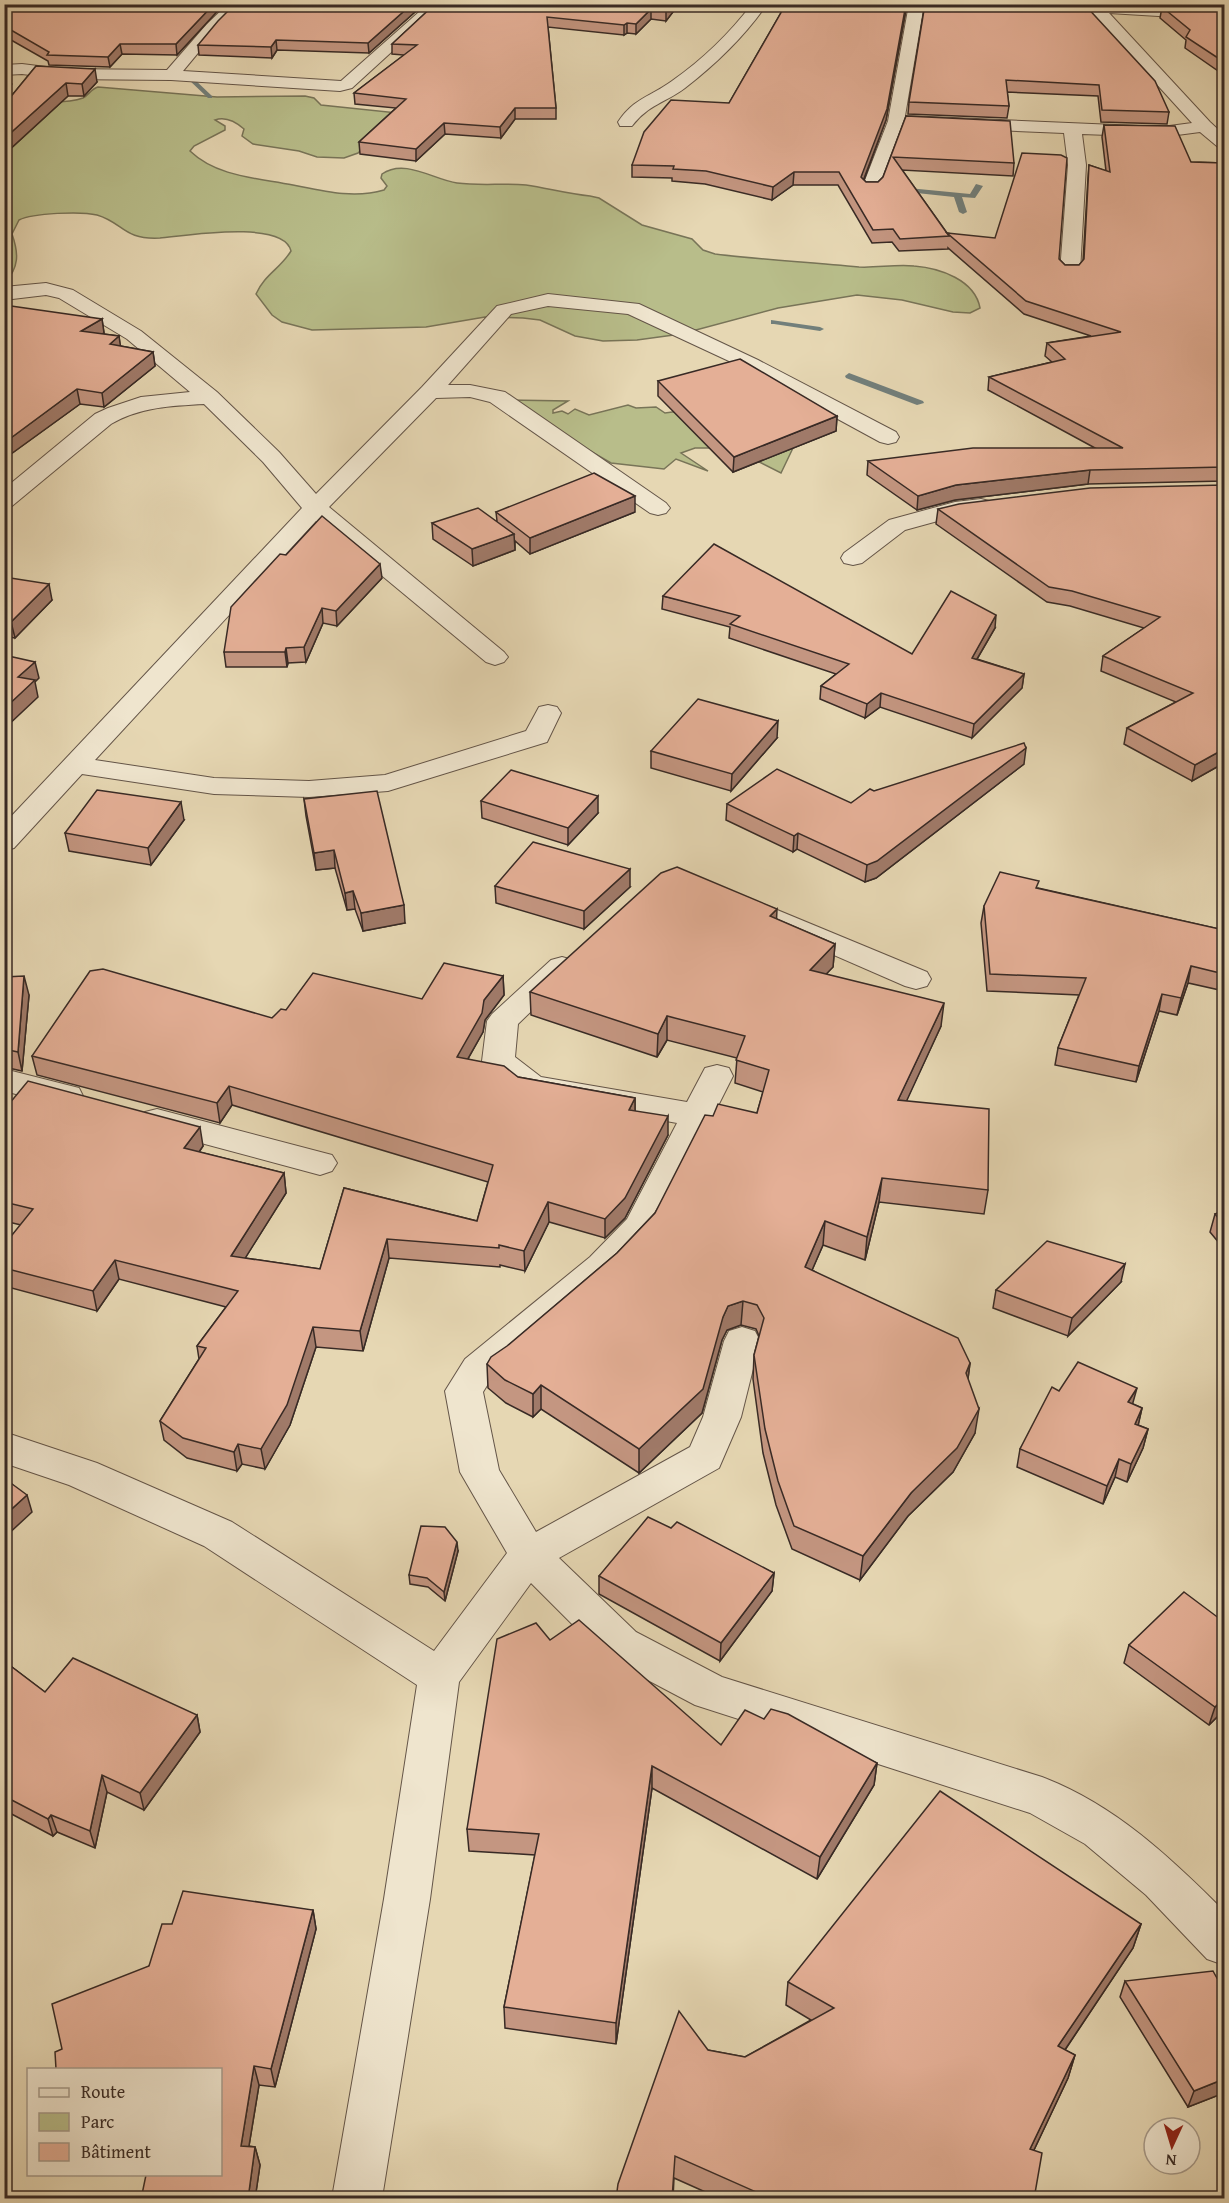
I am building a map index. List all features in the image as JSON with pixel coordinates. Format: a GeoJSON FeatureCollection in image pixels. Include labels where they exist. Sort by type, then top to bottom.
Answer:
{"type":"FeatureCollection","features":[{"type":"Feature","properties":{"kind":"street"},"geometry":{"type":"LineString","coordinates":[[171,75],[212,27],[237,4]]}},
{"type":"Feature","properties":{"kind":"street"},"geometry":{"type":"LineString","coordinates":[[4,70],[22,69],[62,74],[171,75],[340,86],[346,85],[437,4]]}},
{"type":"Feature","properties":{"kind":"street"},"geometry":{"type":"LineString","coordinates":[[626,122],[637,108],[678,85],[738,33],[760,4]]}},
{"type":"Feature","properties":{"kind":"street"},"geometry":{"type":"LineString","coordinates":[[871,188],[896,121],[916,4]]}},
{"type":"Feature","properties":{"kind":"street"},"geometry":{"type":"LineString","coordinates":[[1030,4],[1224,15]]}},
{"type":"Feature","properties":{"kind":"street"},"geometry":{"type":"LineString","coordinates":[[1094,6],[1204,126],[1224,142]]}},
{"type":"Feature","properties":{"kind":"street"},"geometry":{"type":"LineString","coordinates":[[896,121],[1162,132],[1204,126]]}},
{"type":"Feature","properties":{"kind":"street"},"geometry":{"type":"LineString","coordinates":[[1070,272],[1077,165],[1073,146],[1073,129]]}},
{"type":"Feature","properties":{"kind":"street"},"geometry":{"type":"LineString","coordinates":[[4,294],[13,291],[46,290],[66,294],[134,334],[208,397],[272,457],[315,508],[495,657]]}},
{"type":"Feature","properties":{"kind":"street"},"geometry":{"type":"LineString","coordinates":[[4,842],[315,508],[430,392],[504,310],[548,300],[632,308],[750,364],[888,437]]}},
{"type":"Feature","properties":{"kind":"street"},"geometry":{"type":"LineString","coordinates":[[430,392],[470,391],[497,397],[658,508]]}},
{"type":"Feature","properties":{"kind":"street"},"geometry":{"type":"LineString","coordinates":[[4,501],[119,408],[143,403],[208,397]]}},
{"type":"Feature","properties":{"kind":"street"},"geometry":{"type":"LineString","coordinates":[[853,558],[897,525],[955,509],[998,504]]}},
{"type":"Feature","properties":{"kind":"street"},"geometry":{"type":"LineString","coordinates":[[76,765],[214,786],[309,789],[388,783],[537,736],[548,713]]}},
{"type":"Feature","properties":{"kind":"street"},"geometry":{"type":"LineString","coordinates":[[723,896],[916,979]]}},
{"type":"Feature","properties":{"kind":"street"},"geometry":{"type":"LineString","coordinates":[[580,951],[503,1021],[498,1061],[531,1086],[696,1115]]}},
{"type":"Feature","properties":{"kind":"street"},"geometry":{"type":"LineString","coordinates":[[717,1076],[641,1226],[603,1266],[478,1369],[464,1391],[480,1472],[529,1555],[621,1645],[710,1692],[1042,1797],[1101,1830],[1162,1880],[1224,1943]]}},
{"type":"Feature","properties":{"kind":"street"},"geometry":{"type":"LineString","coordinates":[[4,1080],[95,1103]]}},
{"type":"Feature","properties":{"kind":"street"},"geometry":{"type":"LineString","coordinates":[[129,1112],[320,1163]]}},
{"type":"Feature","properties":{"kind":"street"},"geometry":{"type":"LineString","coordinates":[[357,2199],[407,1899],[439,1677],[529,1555],[705,1457],[722,1417],[742,1341]]}},
{"type":"Feature","properties":{"kind":"street"},"geometry":{"type":"LineString","coordinates":[[4,1447],[83,1474],[218,1534],[439,1677]]}},
{"type":"Feature","properties":{"kind":"green space"},"geometry":{"type":"Polygon","coordinates":[[[5,81],[12,84],[6,92],[7,96],[33,101],[76,100],[83,98],[98,87],[217,97],[305,96],[314,98],[321,105],[398,113],[358,153],[344,158],[317,157],[299,151],[253,144],[242,136],[244,129],[227,119],[215,120],[225,126],[225,130],[194,146],[190,151],[213,166],[238,175],[338,193],[361,194],[384,190],[387,186],[381,178],[382,174],[400,168],[420,171],[457,183],[526,185],[590,196],[599,198],[642,225],[692,239],[703,250],[715,254],[859,267],[907,266],[935,269],[964,283],[977,298],[980,308],[970,313],[953,312],[902,300],[857,295],[778,308],[681,334],[637,340],[603,341],[575,336],[540,320],[523,318],[485,317],[426,327],[312,330],[282,322],[272,315],[256,294],[264,281],[291,251],[284,241],[271,235],[253,232],[148,238],[131,234],[106,218],[80,213],[46,214],[19,220],[12,234],[17,254],[15,266],[5,283],[5,81]]]}},
{"type":"Feature","properties":{"kind":"green space"},"geometry":{"type":"Polygon","coordinates":[[[502,400],[568,401],[553,410],[553,413],[562,411],[568,414],[575,409],[589,415],[628,405],[636,408],[656,407],[665,413],[687,410],[793,448],[781,473],[732,448],[695,448],[681,453],[708,471],[676,459],[664,469],[611,463],[502,400]]]}},
{"type":"Feature","properties":{"kind":"building"},"geometry":{"type":"Polygon","coordinates":[[[4,4],[214,4],[176,44],[120,44],[108,57],[47,55],[49,52],[4,26],[4,4]]]}},
{"type":"Feature","properties":{"kind":"building"},"geometry":{"type":"Polygon","coordinates":[[[235,4],[412,4],[368,43],[276,40],[271,47],[198,45],[235,4]]]}},
{"type":"Feature","properties":{"kind":"building"},"geometry":{"type":"Polygon","coordinates":[[[435,4],[671,4],[666,11],[651,9],[636,24],[624,25],[547,17],[556,108],[515,108],[500,127],[444,123],[416,149],[359,142],[406,99],[354,93],[417,45],[392,44],[435,4]]]}},
{"type":"Feature","properties":{"kind":"building"},"geometry":{"type":"Polygon","coordinates":[[[786,4],[906,4],[887,109],[861,177],[866,182],[878,182],[883,177],[906,116],[1010,121],[1014,163],[893,157],[949,236],[900,239],[893,229],[873,230],[839,172],[794,172],[773,187],[706,171],[673,169],[674,166],[632,165],[644,132],[671,100],[729,103],[786,4]]]}},
{"type":"Feature","properties":{"kind":"building"},"geometry":{"type":"Polygon","coordinates":[[[925,4],[1084,4],[1155,81],[1169,112],[1102,110],[1099,85],[1006,80],[1009,106],[909,102],[925,4]]]}},
{"type":"Feature","properties":{"kind":"building"},"geometry":{"type":"Polygon","coordinates":[[[1162,7],[1224,11],[1224,62],[1186,37],[1190,30],[1162,7]]]}},
{"type":"Feature","properties":{"kind":"building"},"geometry":{"type":"Polygon","coordinates":[[[36,66],[95,69],[82,84],[66,83],[5,138],[4,105],[36,66]]]}},
{"type":"Feature","properties":{"kind":"building"},"geometry":{"type":"Polygon","coordinates":[[[1104,125],[1175,126],[1191,162],[1224,163],[1224,249],[1221,250],[1224,268],[1224,467],[1090,470],[956,485],[918,496],[868,461],[973,448],[1123,448],[989,377],[1065,359],[1047,343],[1121,332],[1026,301],[947,233],[995,238],[1022,153],[1061,155],[1067,158],[1059,259],[1065,265],[1079,265],[1084,259],[1089,165],[1110,172],[1104,125]]]}},
{"type":"Feature","properties":{"kind":"building"},"geometry":{"type":"Polygon","coordinates":[[[4,305],[102,319],[81,331],[119,336],[110,344],[153,352],[102,393],[77,389],[4,443],[4,305]]]}},
{"type":"Feature","properties":{"kind":"building"},"geometry":{"type":"Polygon","coordinates":[[[740,359],[837,416],[734,457],[658,381],[740,359]]]}},
{"type":"Feature","properties":{"kind":"building"},"geometry":{"type":"Polygon","coordinates":[[[594,473],[635,496],[530,538],[496,512],[594,473]]]}},
{"type":"Feature","properties":{"kind":"building"},"geometry":{"type":"Polygon","coordinates":[[[1224,485],[1224,749],[1195,765],[1127,728],[1193,693],[1103,656],[1160,617],[1072,591],[1049,587],[938,509],[959,504],[1090,488],[1224,485]]]}},
{"type":"Feature","properties":{"kind":"building"},"geometry":{"type":"Polygon","coordinates":[[[478,508],[514,534],[472,549],[432,523],[478,508]]]}},
{"type":"Feature","properties":{"kind":"building"},"geometry":{"type":"Polygon","coordinates":[[[322,516],[380,564],[336,611],[322,608],[304,647],[286,648],[285,652],[224,652],[231,607],[280,554],[286,555],[322,516]]]}},
{"type":"Feature","properties":{"kind":"building"},"geometry":{"type":"Polygon","coordinates":[[[714,544],[912,654],[951,591],[996,615],[972,658],[1024,674],[974,724],[881,693],[867,704],[821,686],[849,664],[730,624],[740,616],[663,596],[714,544]]]}},
{"type":"Feature","properties":{"kind":"building"},"geometry":{"type":"Polygon","coordinates":[[[4,577],[49,584],[11,622],[4,620],[4,577]]]}},
{"type":"Feature","properties":{"kind":"building"},"geometry":{"type":"Polygon","coordinates":[[[4,655],[35,662],[18,677],[35,680],[4,709],[4,655]]]}},
{"type":"Feature","properties":{"kind":"building"},"geometry":{"type":"Polygon","coordinates":[[[698,699],[778,721],[732,774],[651,751],[698,699]]]}},
{"type":"Feature","properties":{"kind":"building"},"geometry":{"type":"Polygon","coordinates":[[[1024,743],[1026,748],[877,861],[867,865],[798,833],[794,836],[727,804],[777,769],[851,803],[870,789],[874,791],[1024,743]]]}},
{"type":"Feature","properties":{"kind":"building"},"geometry":{"type":"Polygon","coordinates":[[[511,770],[598,796],[568,828],[481,801],[511,770]]]}},
{"type":"Feature","properties":{"kind":"building"},"geometry":{"type":"Polygon","coordinates":[[[97,790],[181,802],[148,848],[65,833],[97,790]]]}},
{"type":"Feature","properties":{"kind":"building"},"geometry":{"type":"Polygon","coordinates":[[[377,791],[404,905],[361,913],[353,891],[345,893],[334,850],[314,853],[304,799],[377,791]]]}},
{"type":"Feature","properties":{"kind":"building"},"geometry":{"type":"Polygon","coordinates":[[[533,842],[630,869],[584,911],[495,886],[533,842]]]}},
{"type":"Feature","properties":{"kind":"building"},"geometry":{"type":"Polygon","coordinates":[[[677,867],[777,909],[770,916],[835,944],[810,970],[944,1003],[898,1100],[989,1109],[988,1190],[882,1178],[867,1237],[825,1221],[805,1267],[958,1338],[970,1363],[966,1373],[979,1409],[957,1448],[911,1493],[863,1556],[794,1526],[778,1481],[765,1429],[754,1355],[764,1318],[757,1305],[743,1301],[728,1306],[703,1389],[639,1449],[541,1385],[533,1394],[505,1380],[487,1364],[491,1357],[617,1253],[655,1213],[705,1115],[713,1116],[718,1104],[757,1113],[769,1070],[736,1060],[745,1036],[667,1016],[658,1034],[530,992],[661,873],[677,867]]]}},
{"type":"Feature","properties":{"kind":"building"},"geometry":{"type":"Polygon","coordinates":[[[1000,872],[1039,881],[1036,888],[1224,930],[1224,974],[1191,966],[1181,998],[1162,994],[1139,1066],[1058,1048],[1086,978],[990,974],[984,906],[1000,872]]]}},
{"type":"Feature","properties":{"kind":"building"},"geometry":{"type":"Polygon","coordinates":[[[444,963],[503,976],[484,1000],[482,1013],[457,1057],[504,1066],[518,1077],[635,1098],[629,1110],[668,1116],[625,1198],[605,1219],[548,1202],[524,1251],[499,1245],[499,1248],[387,1239],[360,1331],[313,1327],[287,1405],[261,1449],[238,1444],[234,1452],[183,1438],[160,1421],[206,1348],[197,1346],[238,1291],[115,1260],[93,1291],[4,1268],[4,1245],[33,1209],[4,1202],[4,1110],[28,1081],[200,1127],[184,1148],[284,1173],[231,1256],[320,1269],[344,1188],[477,1221],[493,1165],[229,1086],[217,1103],[32,1056],[90,971],[103,969],[272,1018],[281,1009],[286,1010],[313,973],[422,999],[444,963]]]}},
{"type":"Feature","properties":{"kind":"building"},"geometry":{"type":"Polygon","coordinates":[[[24,976],[18,1052],[4,1049],[4,977],[24,976]]]}},
{"type":"Feature","properties":{"kind":"building"},"geometry":{"type":"Polygon","coordinates":[[[1224,1211],[1224,1226],[1215,1214],[1224,1211]]]}},
{"type":"Feature","properties":{"kind":"building"},"geometry":{"type":"Polygon","coordinates":[[[1047,1241],[1125,1264],[1072,1318],[996,1290],[1047,1241]]]}},
{"type":"Feature","properties":{"kind":"building"},"geometry":{"type":"Polygon","coordinates":[[[1078,1362],[1137,1388],[1128,1402],[1142,1408],[1135,1424],[1148,1429],[1131,1464],[1119,1459],[1107,1486],[1020,1449],[1052,1387],[1059,1391],[1078,1362]]]}},
{"type":"Feature","properties":{"kind":"building"},"geometry":{"type":"Polygon","coordinates":[[[4,1478],[27,1495],[4,1516],[4,1478]]]}},
{"type":"Feature","properties":{"kind":"building"},"geometry":{"type":"Polygon","coordinates":[[[648,1517],[671,1528],[677,1522],[774,1573],[721,1643],[599,1576],[648,1517]]]}},
{"type":"Feature","properties":{"kind":"building"},"geometry":{"type":"Polygon","coordinates":[[[421,1526],[445,1527],[457,1542],[444,1592],[427,1578],[409,1575],[421,1526]]]}},
{"type":"Feature","properties":{"kind":"building"},"geometry":{"type":"Polygon","coordinates":[[[1184,1592],[1224,1622],[1224,1698],[1215,1707],[1129,1645],[1184,1592]]]}},
{"type":"Feature","properties":{"kind":"building"},"geometry":{"type":"Polygon","coordinates":[[[579,1620],[721,1745],[745,1710],[764,1719],[771,1709],[788,1714],[877,1763],[820,1857],[652,1766],[616,2023],[504,2007],[539,1834],[467,1829],[497,1639],[536,1623],[550,1640],[579,1620]]]}},
{"type":"Feature","properties":{"kind":"building"},"geometry":{"type":"Polygon","coordinates":[[[73,1658],[197,1715],[140,1793],[102,1775],[90,1831],[51,1815],[48,1819],[4,1796],[4,1661],[45,1692],[73,1658]]]}},
{"type":"Feature","properties":{"kind":"building"},"geometry":{"type":"Polygon","coordinates":[[[940,1791],[1141,1924],[1058,2046],[1075,2055],[1030,2149],[1042,2153],[1034,2199],[772,2199],[675,2156],[672,2199],[616,2199],[618,2184],[679,2011],[708,2050],[745,2057],[834,2008],[788,1982],[940,1791]]]}},
{"type":"Feature","properties":{"kind":"building"},"geometry":{"type":"Polygon","coordinates":[[[183,1891],[313,1910],[271,2069],[254,2066],[241,2146],[255,2147],[248,2199],[141,2199],[146,2176],[222,2176],[222,2068],[56,2068],[55,2052],[62,2049],[52,2004],[149,1966],[162,1924],[172,1924],[183,1891]]]}},
{"type":"Feature","properties":{"kind":"building"},"geometry":{"type":"Polygon","coordinates":[[[1213,1971],[1224,1991],[1224,2079],[1194,2091],[1125,1981],[1213,1971]]]}},
{"type":"Feature","properties":{"kind":"waterway"},"geometry":{"type":"LineString","coordinates":[[191,76],[190,78],[210,97]]}},
{"type":"Feature","properties":{"kind":"waterway"},"geometry":{"type":"LineString","coordinates":[[898,189],[972,196],[979,186]]}},
{"type":"Feature","properties":{"kind":"waterway"},"geometry":{"type":"LineString","coordinates":[[957,195],[963,212]]}},
{"type":"Feature","properties":{"kind":"waterway"},"geometry":{"type":"LineString","coordinates":[[774,322],[820,329]]}},
{"type":"Feature","properties":{"kind":"waterway"},"geometry":{"type":"LineString","coordinates":[[849,376],[920,403]]}}]}
